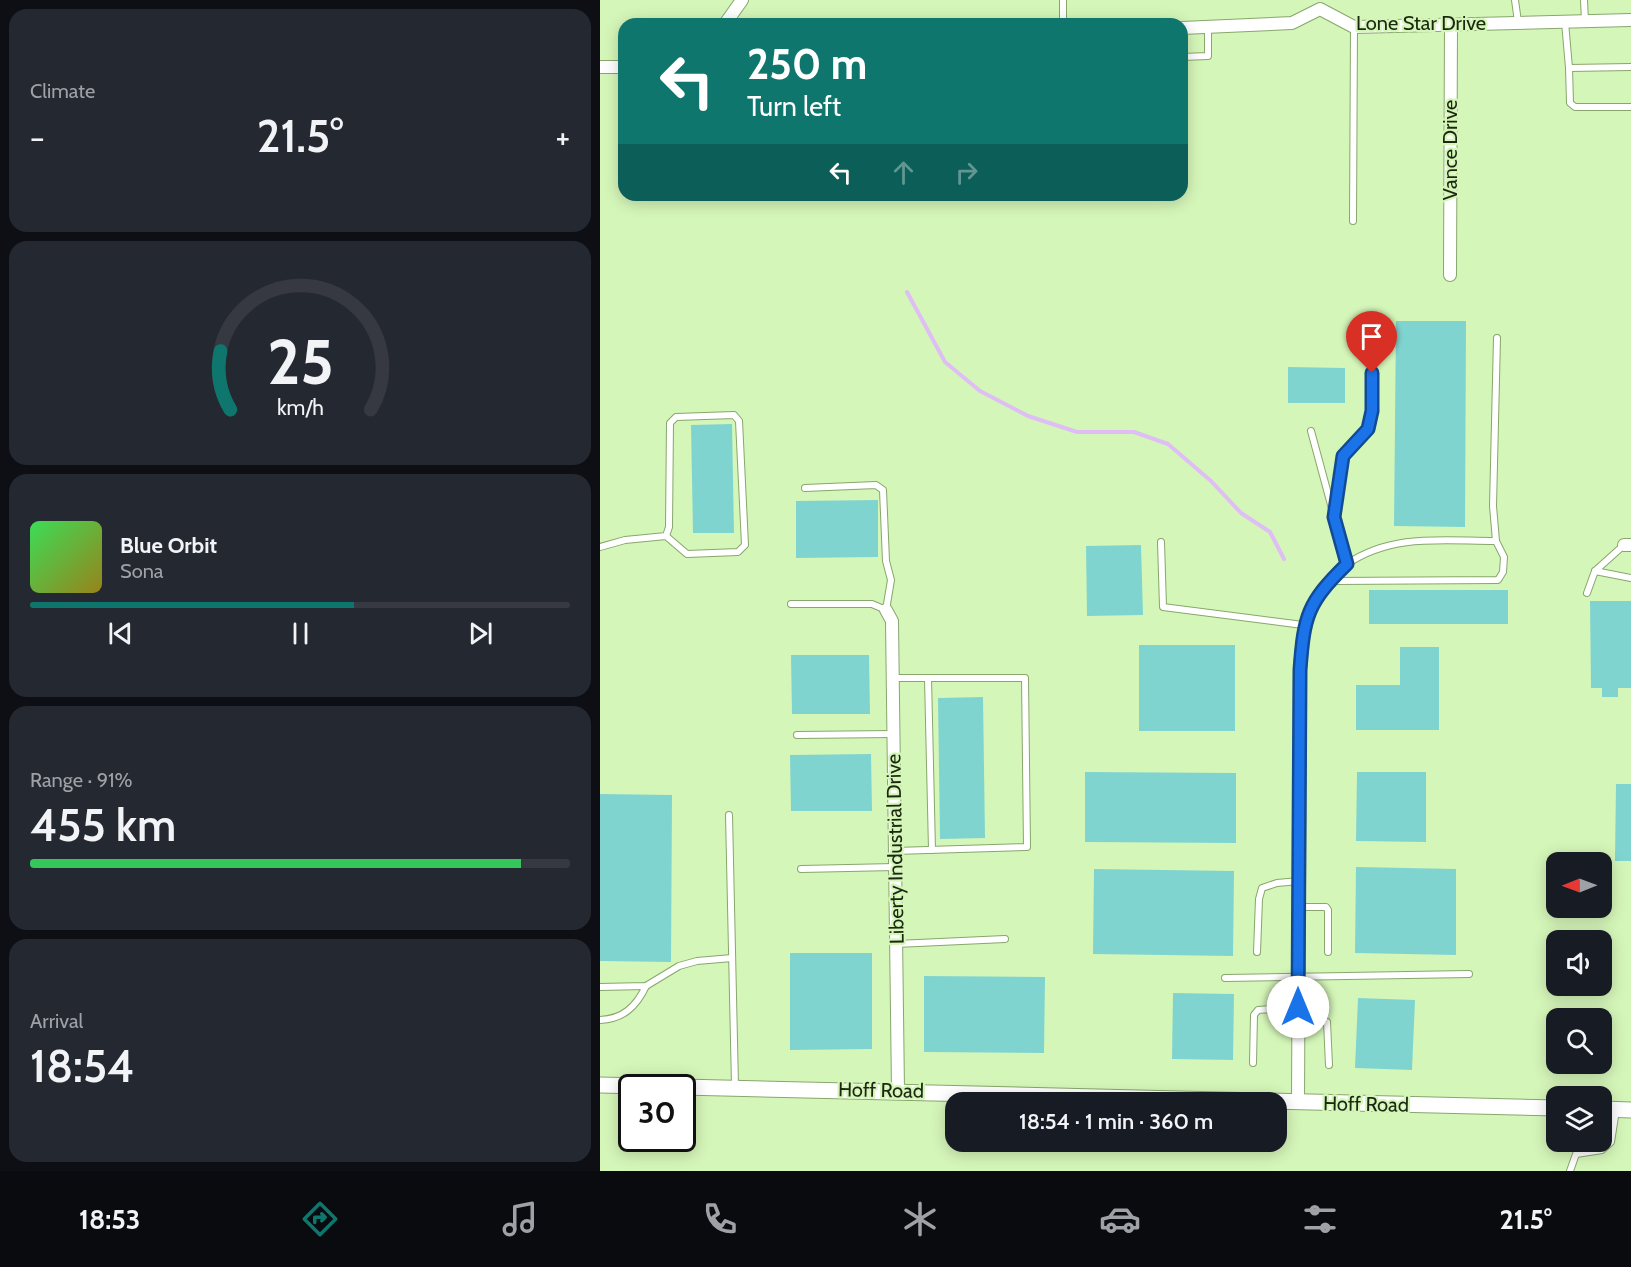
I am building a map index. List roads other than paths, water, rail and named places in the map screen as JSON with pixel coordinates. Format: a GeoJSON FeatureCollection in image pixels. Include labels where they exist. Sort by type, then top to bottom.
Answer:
{"type":"FeatureCollection","features":[{"type":"Feature","properties":{"kind":"street"},"geometry":{"type":"LineString","coordinates":[[729,18],[742,0]]}},
{"type":"Feature","properties":{"kind":"street","name":"Lone Star Drive"},"geometry":{"type":"LineString","coordinates":[[1188,28],[1292,23],[1320,5],[1354,27],[1631,20]]}},
{"type":"Feature","properties":{"kind":"street","name":"Vance Drive"},"geometry":{"type":"LineString","coordinates":[[1450,275],[1451,25]]}},
{"type":"Feature","properties":{"kind":"street"},"geometry":{"type":"LineString","coordinates":[[600,67],[618,67]]}},
{"type":"Feature","properties":{"kind":"street"},"geometry":{"type":"LineString","coordinates":[[1298,1103],[1300,670],[1304,625],[1311,604],[1347,564]]}},
{"type":"Feature","properties":{"kind":"street","name":"Liberty Industrial Drive"},"geometry":{"type":"LineString","coordinates":[[886,610],[892,621],[898,1091]]}},
{"type":"Feature","properties":{"kind":"street","name":"Hoff Road"},"geometry":{"type":"LineString","coordinates":[[600,1085],[1546,1108]]}},
{"type":"Feature","properties":{"kind":"lane"},"geometry":{"type":"LineString","coordinates":[[1063,0],[1063,18]]}},
{"type":"Feature","properties":{"kind":"lane"},"geometry":{"type":"LineString","coordinates":[[1515,0],[1518,23]]}},
{"type":"Feature","properties":{"kind":"lane"},"geometry":{"type":"LineString","coordinates":[[1584,0],[1584,21]]}},
{"type":"Feature","properties":{"kind":"lane"},"geometry":{"type":"LineString","coordinates":[[1565,22],[1570,103],[1575,107],[1631,107]]}},
{"type":"Feature","properties":{"kind":"lane"},"geometry":{"type":"LineString","coordinates":[[1188,57],[1208,56],[1208,27]]}},
{"type":"Feature","properties":{"kind":"lane"},"geometry":{"type":"LineString","coordinates":[[1353,221],[1354,27]]}},
{"type":"Feature","properties":{"kind":"lane"},"geometry":{"type":"LineString","coordinates":[[1569,68],[1631,67]]}},
{"type":"Feature","properties":{"kind":"lane"},"geometry":{"type":"LineString","coordinates":[[1334,517],[1343,456],[1368,429],[1372,411],[1373,333]]}},
{"type":"Feature","properties":{"kind":"lane"},"geometry":{"type":"LineString","coordinates":[[1330,581],[1498,580],[1503,572],[1504,557],[1496,541],[1493,506],[1497,338]]}},
{"type":"Feature","properties":{"kind":"lane"},"geometry":{"type":"LineString","coordinates":[[600,547],[625,540],[666,536],[687,554],[738,552],[745,545],[739,422],[734,415],[676,417],[670,423],[669,527],[666,536]]}},
{"type":"Feature","properties":{"kind":"lane"},"geometry":{"type":"LineString","coordinates":[[1311,431],[1347,564],[1387,544],[1496,541]]}},
{"type":"Feature","properties":{"kind":"lane"},"geometry":{"type":"LineString","coordinates":[[791,604],[872,604],[886,610],[891,580],[886,561],[883,490],[876,485],[805,488]]}},
{"type":"Feature","properties":{"kind":"lane"},"geometry":{"type":"LineString","coordinates":[[1161,542],[1164,607],[1304,625]]}},
{"type":"Feature","properties":{"kind":"lane"},"geometry":{"type":"LineString","coordinates":[[1587,593],[1595,571],[1627,545]]}},
{"type":"Feature","properties":{"kind":"lane"},"geometry":{"type":"LineString","coordinates":[[1595,571],[1631,578]]}},
{"type":"Feature","properties":{"kind":"lane"},"geometry":{"type":"LineString","coordinates":[[893,678],[1025,678],[1027,847],[895,851]]}},
{"type":"Feature","properties":{"kind":"lane"},"geometry":{"type":"LineString","coordinates":[[928,678],[932,850]]}},
{"type":"Feature","properties":{"kind":"lane"},"geometry":{"type":"LineString","coordinates":[[797,735],[894,734]]}},
{"type":"Feature","properties":{"kind":"lane"},"geometry":{"type":"LineString","coordinates":[[729,815],[735,1087]]}},
{"type":"Feature","properties":{"kind":"lane"},"geometry":{"type":"LineString","coordinates":[[801,869],[895,867]]}},
{"type":"Feature","properties":{"kind":"lane"},"geometry":{"type":"LineString","coordinates":[[1257,952],[1259,899],[1262,888],[1277,883],[1299,881]]}},
{"type":"Feature","properties":{"kind":"lane"},"geometry":{"type":"LineString","coordinates":[[1298,907],[1326,907],[1328,910],[1328,952]]}},
{"type":"Feature","properties":{"kind":"lane"},"geometry":{"type":"LineString","coordinates":[[896,944],[1005,939]]}},
{"type":"Feature","properties":{"kind":"lane"},"geometry":{"type":"LineString","coordinates":[[600,1020],[623,1015],[635,1004],[646,986],[678,966],[697,961],[732,958]]}},
{"type":"Feature","properties":{"kind":"lane"},"geometry":{"type":"LineString","coordinates":[[1225,978],[1298,975],[1469,974]]}},
{"type":"Feature","properties":{"kind":"lane"},"geometry":{"type":"LineString","coordinates":[[600,987],[646,986]]}},
{"type":"Feature","properties":{"kind":"lane"},"geometry":{"type":"LineString","coordinates":[[1253,1063],[1254,1015],[1258,1010],[1298,1007]]}},
{"type":"Feature","properties":{"kind":"lane"},"geometry":{"type":"LineString","coordinates":[[1298,1020],[1327,1022],[1329,1065]]}},
{"type":"Feature","properties":{"kind":"lane"},"geometry":{"type":"LineString","coordinates":[[1570,1171],[1576,1154],[1602,1150],[1611,1142],[1615,1134],[1616,1110]]}},
{"type":"Feature","properties":{"kind":"waterway"},"geometry":{"type":"LineString","coordinates":[[907,292],[945,362],[980,391],[1028,416],[1077,432],[1134,432],[1168,444],[1211,481],[1241,513],[1270,532],[1284,559]]}}]}
